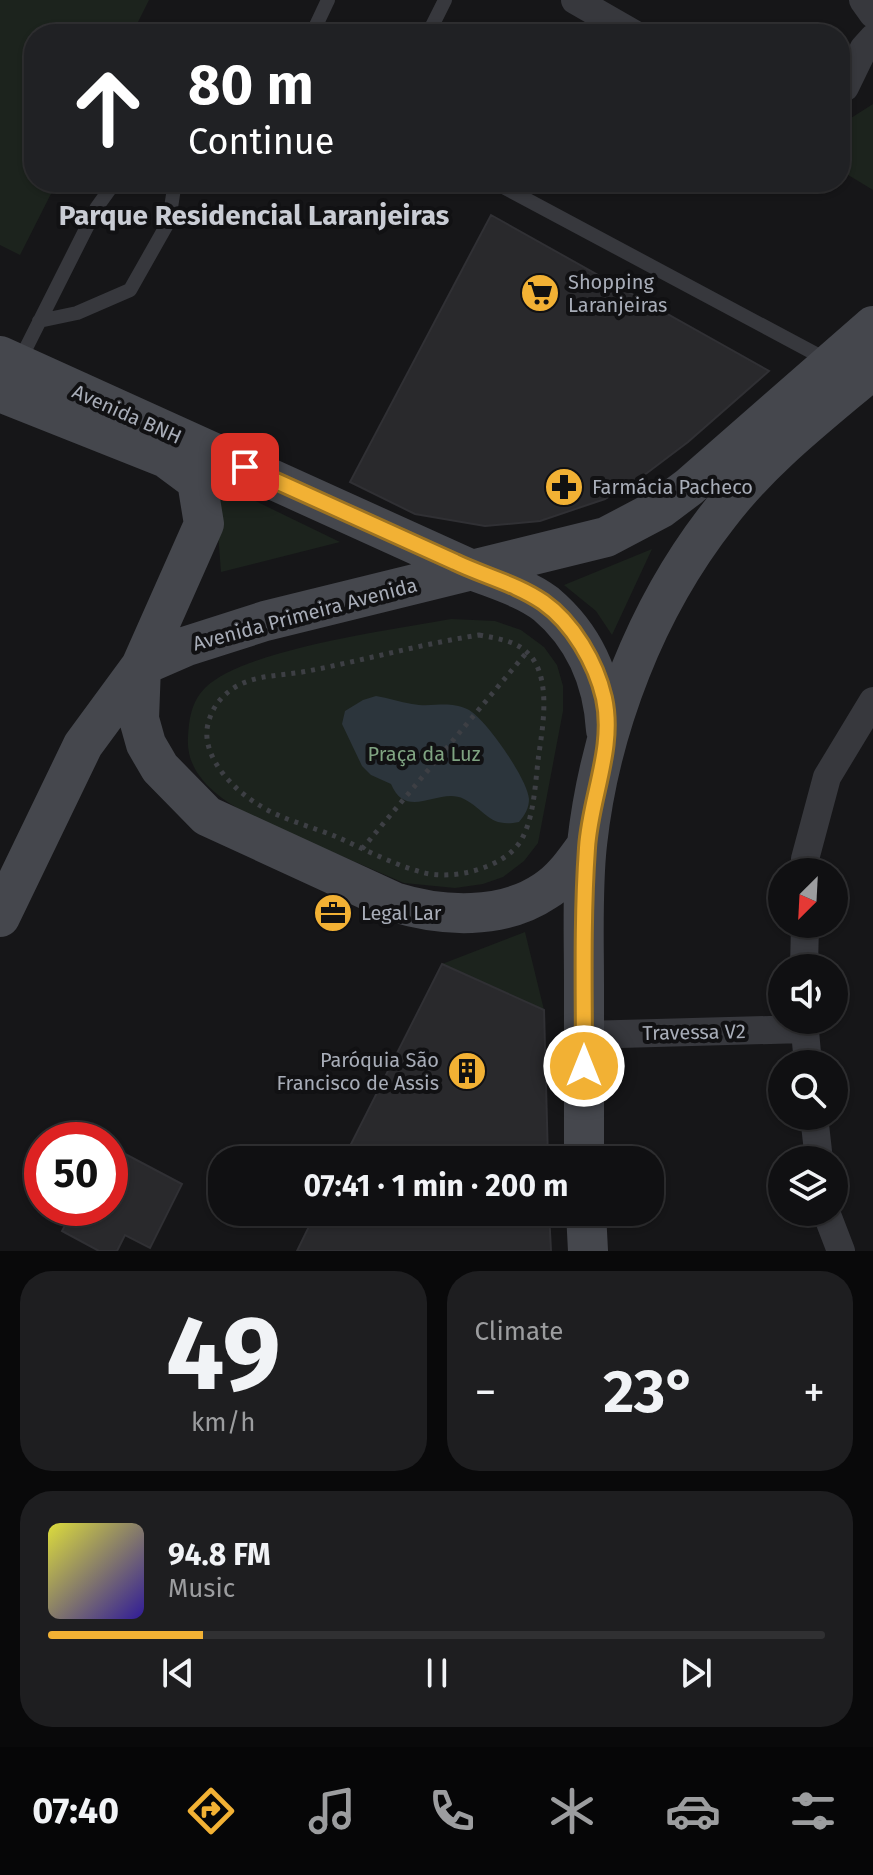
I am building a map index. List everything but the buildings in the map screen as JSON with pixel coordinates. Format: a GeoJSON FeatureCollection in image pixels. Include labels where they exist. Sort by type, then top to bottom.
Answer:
{"type":"FeatureCollection","features":[{"type":"Feature","properties":{"kind":"main road","name":"Avenida Primeira Avenida"},"geometry":{"type":"LineString","coordinates":[[141,666],[240,628],[606,537],[661,508],[689,487],[873,326]]}},
{"type":"Feature","properties":{"kind":"main road","name":"Avenida BNH"},"geometry":{"type":"LineString","coordinates":[[6,371],[518,588],[545,603],[573,632],[593,666],[604,699],[607,740]]}},
{"type":"Feature","properties":{"kind":"main road","name":"Avenida BNH"},"geometry":{"type":"LineString","coordinates":[[6,371],[166,458],[197,481],[204,524],[141,666]]}},
{"type":"Feature","properties":{"kind":"main road"},"geometry":{"type":"LineString","coordinates":[[584,1146],[587,845],[607,740],[618,701],[636,658],[692,552],[720,513],[749,481],[872,372]]}},
{"type":"Feature","properties":{"kind":"main road"},"geometry":{"type":"LineString","coordinates":[[141,666],[139,719],[146,744],[160,768],[207,816],[394,902],[419,910],[450,913],[475,913],[512,907],[545,892],[564,875],[587,845]]}},
{"type":"Feature","properties":{"kind":"main road"},"geometry":{"type":"LineString","coordinates":[[0,917],[83,745],[141,666]]}},
{"type":"Feature","properties":{"kind":"main road"},"geometry":{"type":"LineString","coordinates":[[587,1226],[588,1251]]}},
{"type":"Feature","properties":{"kind":"street"},"geometry":{"type":"LineString","coordinates":[[575,0],[617,24]]}},
{"type":"Feature","properties":{"kind":"street"},"geometry":{"type":"LineString","coordinates":[[863,0],[873,14]]}},
{"type":"Feature","properties":{"kind":"street"},"geometry":{"type":"LineString","coordinates":[[850,74],[873,38]]}},
{"type":"Feature","properties":{"kind":"street"},"geometry":{"type":"LineString","coordinates":[[850,87],[873,82]]}},
{"type":"Feature","properties":{"kind":"street"},"geometry":{"type":"LineString","coordinates":[[805,858],[827,777],[873,701]]}},
{"type":"Feature","properties":{"kind":"street","name":"Travessa V2"},"geometry":{"type":"LineString","coordinates":[[584,1035],[768,1027]]}},
{"type":"Feature","properties":{"kind":"street"},"geometry":{"type":"LineString","coordinates":[[831,1226],[841,1251]]}},
{"type":"Feature","properties":{"kind":"lane"},"geometry":{"type":"LineString","coordinates":[[317,24],[328,0]]}},
{"type":"Feature","properties":{"kind":"lane"},"geometry":{"type":"LineString","coordinates":[[433,24],[445,0]]}},
{"type":"Feature","properties":{"kind":"lane"},"geometry":{"type":"LineString","coordinates":[[6,371],[39,321],[97,207],[108,192]]}},
{"type":"Feature","properties":{"kind":"lane"},"geometry":{"type":"LineString","coordinates":[[39,321],[77,313],[130,290],[169,221],[173,192]]}},
{"type":"Feature","properties":{"kind":"lane"},"geometry":{"type":"LineString","coordinates":[[513,192],[831,362]]}},
{"type":"Feature","properties":{"kind":"path"},"geometry":{"type":"LineString","coordinates":[[479,635],[512,641],[527,652],[535,662],[545,711],[529,820],[520,841],[505,858],[478,869],[454,874],[423,873],[260,806],[231,783],[216,763],[206,741],[208,720],[218,700],[238,686],[262,677],[304,672],[479,635]]}},
{"type":"Feature","properties":{"kind":"path"},"geometry":{"type":"LineString","coordinates":[[362,849],[527,652]]}},
{"type":"Feature","properties":{"kind":"green space"},"geometry":{"type":"Polygon","coordinates":[[[0,0],[149,0],[137,24],[24,24],[24,192],[52,192],[20,255],[0,245],[0,0]]]}},
{"type":"Feature","properties":{"kind":"green space"},"geometry":{"type":"Polygon","coordinates":[[[873,104],[873,190],[850,176],[850,119],[873,104]]]}},
{"type":"Feature","properties":{"kind":"green space"},"geometry":{"type":"Polygon","coordinates":[[[214,481],[340,542],[221,572],[214,481]]]}},
{"type":"Feature","properties":{"kind":"green space"},"geometry":{"type":"Polygon","coordinates":[[[652,549],[612,635],[596,611],[564,585],[652,549]]]}},
{"type":"Feature","properties":{"kind":"green space","name":"Praça da Luz"},"geometry":{"type":"Polygon","coordinates":[[[451,619],[495,621],[521,630],[544,647],[557,665],[563,686],[563,711],[538,843],[524,861],[503,877],[455,888],[404,883],[252,817],[213,791],[194,768],[188,738],[192,712],[205,688],[224,674],[252,662],[321,643],[451,619]]]}},
{"type":"Feature","properties":{"kind":"green space"},"geometry":{"type":"Polygon","coordinates":[[[525,932],[544,1010],[442,964],[525,932]]]}},
{"type":"Feature","properties":{"kind":"shaded area"},"geometry":{"type":"Polygon","coordinates":[[[376,696],[420,705],[453,705],[475,714],[504,750],[527,790],[528,805],[519,822],[494,821],[464,799],[454,796],[406,801],[391,784],[371,775],[362,766],[342,724],[345,711],[376,696]]]}},
{"type":"Feature","properties":{"kind":"place","name":"Shopping Laranjeiras"},"geometry":{"type":"Point","coordinates":[540,293]}},
{"type":"Feature","properties":{"kind":"place","name":"Farmácia Pacheco"},"geometry":{"type":"Point","coordinates":[564,487]}},
{"type":"Feature","properties":{"kind":"place","name":"Legal Lar"},"geometry":{"type":"Point","coordinates":[333,913]}},
{"type":"Feature","properties":{"kind":"place","name":"Paróquia São Francisco de Assis"},"geometry":{"type":"Point","coordinates":[467,1071]}},
{"type":"Feature","properties":{"kind":"district","name":"Parque Residencial Laranjeiras"},"geometry":{"type":"Point","coordinates":[254,215]}},
{"type":"Feature","properties":{"kind":"route"},"geometry":{"type":"LineString","coordinates":[[245,467],[518,588],[545,603],[573,632],[593,666],[604,699],[607,740],[587,845],[584,1066]]}}]}
